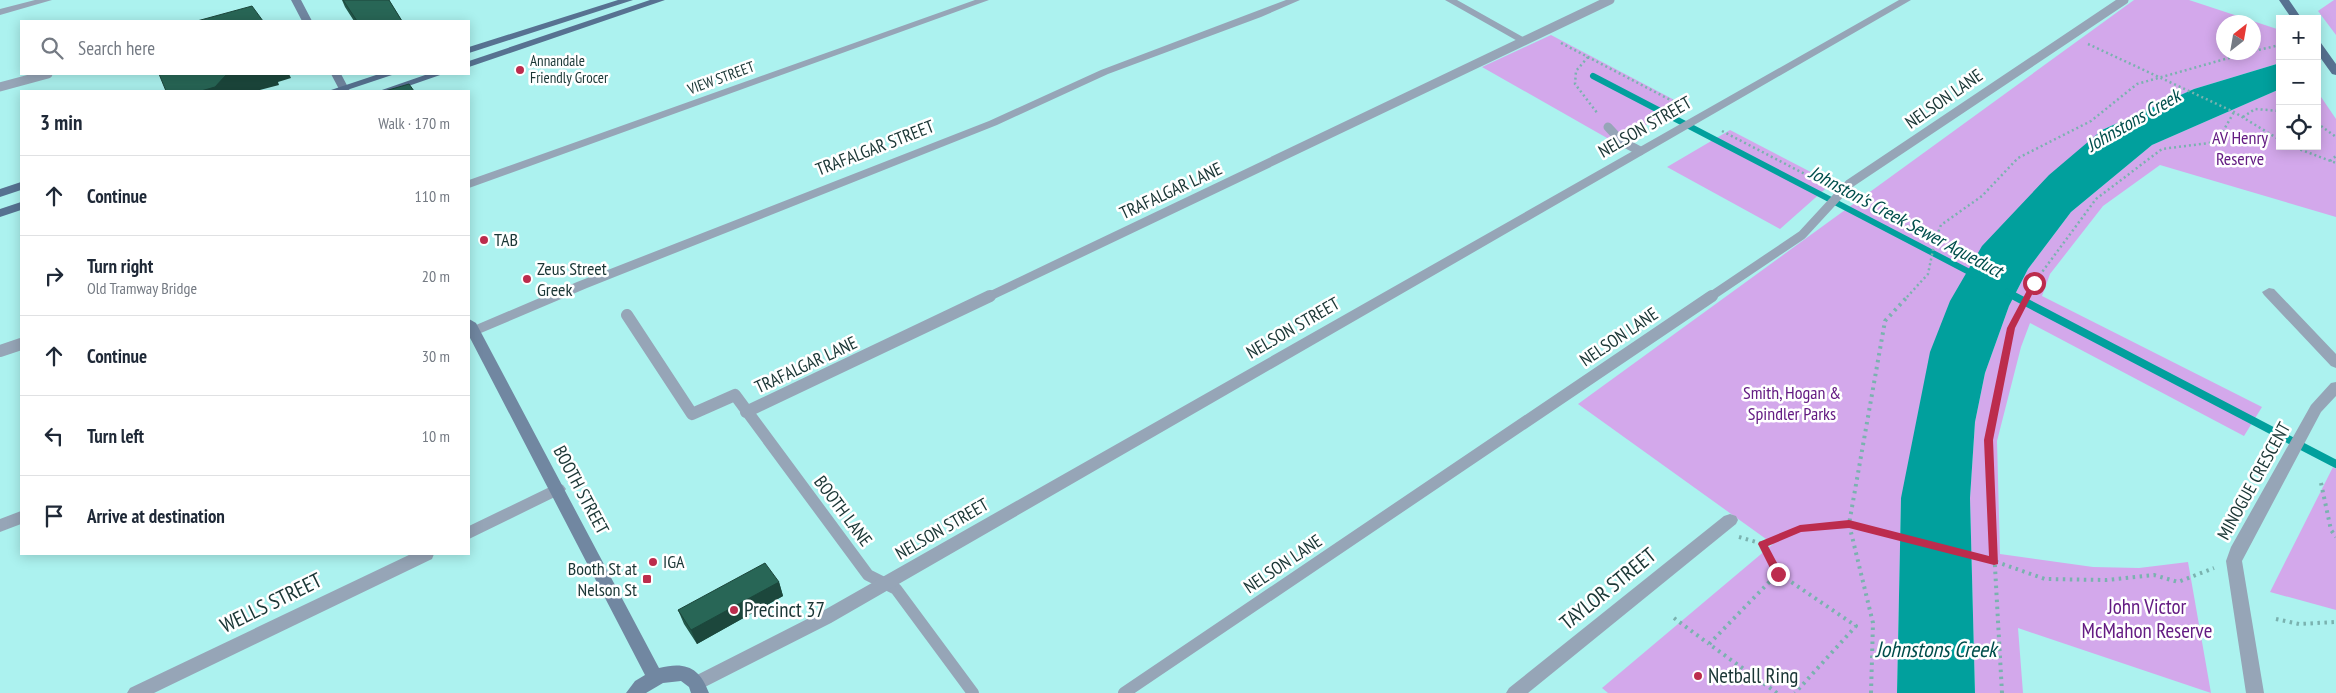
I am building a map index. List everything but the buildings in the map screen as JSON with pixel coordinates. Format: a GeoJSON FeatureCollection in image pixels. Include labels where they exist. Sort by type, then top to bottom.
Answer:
{"type":"FeatureCollection","features":[{"type":"Feature","properties":{"kind":"main road"},"geometry":{"type":"LineString","coordinates":[[296,0],[306,20]]}},
{"type":"Feature","properties":{"kind":"main road"},"geometry":{"type":"LineString","coordinates":[[470,50],[628,0]]}},
{"type":"Feature","properties":{"kind":"main road"},"geometry":{"type":"LineString","coordinates":[[470,64],[660,0]]}},
{"type":"Feature","properties":{"kind":"main road"},"geometry":{"type":"LineString","coordinates":[[2284,0],[2294,15]]}},
{"type":"Feature","properties":{"kind":"main road"},"geometry":{"type":"LineString","coordinates":[[2321,51],[2336,72]]}},
{"type":"Feature","properties":{"kind":"main road"},"geometry":{"type":"LineString","coordinates":[[336,75],[341,90],[387,75]]}},
{"type":"Feature","properties":{"kind":"main road"},"geometry":{"type":"LineString","coordinates":[[387,90],[435,75]]}},
{"type":"Feature","properties":{"kind":"main road"},"geometry":{"type":"LineString","coordinates":[[0,193],[20,186]]}},
{"type":"Feature","properties":{"kind":"main road"},"geometry":{"type":"LineString","coordinates":[[0,213],[20,206]]}},
{"type":"Feature","properties":{"kind":"main road","name":"BOOTH STREET"},"geometry":{"type":"LineString","coordinates":[[470,329],[558,489],[655,676]]}},
{"type":"Feature","properties":{"kind":"main road"},"geometry":{"type":"LineString","coordinates":[[635,693],[655,676],[675,672],[692,678],[698,688]]}},
{"type":"Feature","properties":{"kind":"street"},"geometry":{"type":"LineString","coordinates":[[0,12],[47,0]]}},
{"type":"Feature","properties":{"kind":"street","name":"VIEW STREET"},"geometry":{"type":"LineString","coordinates":[[470,184],[984,0]]}},
{"type":"Feature","properties":{"kind":"street","name":"TRAFALGAR STREET"},"geometry":{"type":"LineString","coordinates":[[470,329],[993,123],[1028,104],[1195,37],[1226,29],[1296,0]]}},
{"type":"Feature","properties":{"kind":"street"},"geometry":{"type":"LineString","coordinates":[[1450,0],[1525,41]]}},
{"type":"Feature","properties":{"kind":"street","name":"NELSON STREET"},"geometry":{"type":"LineString","coordinates":[[698,688],[825,618],[1906,0]]}},
{"type":"Feature","properties":{"kind":"street"},"geometry":{"type":"LineString","coordinates":[[2269,292],[2336,363]]}},
{"type":"Feature","properties":{"kind":"street","name":"MINOGUE CRESCENT"},"geometry":{"type":"LineString","coordinates":[[2255,693],[2234,561],[2316,409],[2336,387]]}},
{"type":"Feature","properties":{"kind":"street"},"geometry":{"type":"LineString","coordinates":[[470,533],[558,489]]}},
{"type":"Feature","properties":{"kind":"street"},"geometry":{"type":"LineString","coordinates":[[0,526],[20,517]]}},
{"type":"Feature","properties":{"kind":"street","name":"TAYLOR STREET"},"geometry":{"type":"LineString","coordinates":[[1515,693],[1730,520]]}},
{"type":"Feature","properties":{"kind":"street","name":"WELLS STREET"},"geometry":{"type":"LineString","coordinates":[[136,693],[424,555]]}},
{"type":"Feature","properties":{"kind":"lane","name":"TRAFALGAR LANE"},"geometry":{"type":"LineString","coordinates":[[746,412],[1610,0]]}},
{"type":"Feature","properties":{"kind":"lane","name":"NELSON LANE"},"geometry":{"type":"LineString","coordinates":[[1124,693],[1802,234],[1849,184],[2124,0]]}},
{"type":"Feature","properties":{"kind":"lane"},"geometry":{"type":"LineString","coordinates":[[0,87],[44,75]]}},
{"type":"Feature","properties":{"kind":"lane"},"geometry":{"type":"LineString","coordinates":[[1608,127],[1621,141],[1640,151]]}},
{"type":"Feature","properties":{"kind":"lane","name":"BOOTH LANE"},"geometry":{"type":"LineString","coordinates":[[626,315],[692,414],[735,395],[868,575],[896,590],[973,693]]}},
{"type":"Feature","properties":{"kind":"lane"},"geometry":{"type":"LineString","coordinates":[[0,351],[20,344]]}},
{"type":"Feature","properties":{"kind":"path"},"geometry":{"type":"LineString","coordinates":[[2069,36],[2188,89],[2234,112],[2276,138]]}},
{"type":"Feature","properties":{"kind":"path"},"geometry":{"type":"LineString","coordinates":[[2261,49],[2276,46]]}},
{"type":"Feature","properties":{"kind":"path"},"geometry":{"type":"LineString","coordinates":[[1569,47],[1682,106]]}},
{"type":"Feature","properties":{"kind":"path"},"geometry":{"type":"LineString","coordinates":[[1588,57],[1576,70],[1575,84],[1608,127]]}},
{"type":"Feature","properties":{"kind":"path"},"geometry":{"type":"LineString","coordinates":[[1871,693],[1873,623],[1849,524],[1886,321],[1928,274],[1935,240],[1941,225],[1982,196],[2018,158],[2091,121],[2137,84],[2220,60]]}},
{"type":"Feature","properties":{"kind":"path"},"geometry":{"type":"LineString","coordinates":[[2243,117],[2249,111],[2264,108],[2276,110]]}},
{"type":"Feature","properties":{"kind":"path"},"geometry":{"type":"LineString","coordinates":[[2002,693],[1988,440],[2011,328],[2034,283],[2096,200],[2162,149],[2217,142],[2234,112]]}},
{"type":"Feature","properties":{"kind":"path"},"geometry":{"type":"LineString","coordinates":[[2321,126],[2336,137]]}},
{"type":"Feature","properties":{"kind":"path"},"geometry":{"type":"LineString","coordinates":[[1722,131],[1828,186]]}},
{"type":"Feature","properties":{"kind":"path"},"geometry":{"type":"LineString","coordinates":[[2301,150],[2336,163]]}},
{"type":"Feature","properties":{"kind":"path"},"geometry":{"type":"LineString","coordinates":[[2330,161],[2336,156]]}},
{"type":"Feature","properties":{"kind":"path"},"geometry":{"type":"LineString","coordinates":[[1856,201],[1935,240]]}},
{"type":"Feature","properties":{"kind":"path"},"geometry":{"type":"LineString","coordinates":[[2321,483],[2332,530],[2336,537]]}},
{"type":"Feature","properties":{"kind":"path"},"geometry":{"type":"LineString","coordinates":[[1795,693],[1856,626],[1778,574],[1762,544],[1800,528],[1849,524],[1900,535],[1994,561],[2045,579],[2106,580],[2154,575],[2178,582],[2234,561]]}},
{"type":"Feature","properties":{"kind":"path"},"geometry":{"type":"LineString","coordinates":[[1709,644],[1778,574]]}},
{"type":"Feature","properties":{"kind":"path"},"geometry":{"type":"LineString","coordinates":[[1674,618],[1777,693]]}},
{"type":"Feature","properties":{"kind":"path"},"geometry":{"type":"LineString","coordinates":[[2276,619],[2299,624],[2336,622]]}},
{"type":"Feature","properties":{"kind":"green space","name":"Smith, Hogan & Spindler Parks"},"geometry":{"type":"Polygon","coordinates":[[[2134,0],[2189,0],[2235,15],[2216,15],[2216,60],[2261,60],[2261,24],[2276,29],[2276,64],[2194,89],[2102,130],[1901,498],[1897,693],[1608,693],[1602,688],[1773,544],[1578,404],[2134,0]]]}},
{"type":"Feature","properties":{"kind":"green space"},"geometry":{"type":"Polygon","coordinates":[[[2336,0],[2336,35],[2321,15],[2318,11],[2336,0]]]}},
{"type":"Feature","properties":{"kind":"green space"},"geometry":{"type":"Polygon","coordinates":[[[1551,35],[1684,105],[1614,142],[1482,67],[1551,35]]]}},
{"type":"Feature","properties":{"kind":"green space"},"geometry":{"type":"Polygon","coordinates":[[[2276,91],[2276,150],[2321,150],[2321,97],[2336,119],[2336,217],[2160,165],[2103,206],[2050,274],[2042,296],[2262,407],[2244,436],[2030,323],[2021,347],[1997,441],[2000,554],[2093,567],[2139,568],[2188,562],[2211,693],[2018,628],[2023,693],[1975,693],[1970,498],[1975,422],[1985,373],[2009,306],[2028,269],[2071,212],[2152,145],[2276,91]]]}},
{"type":"Feature","properties":{"kind":"green space"},"geometry":{"type":"Polygon","coordinates":[[[1730,130],[1832,183],[1780,229],[1667,167],[1730,130]]]}},
{"type":"Feature","properties":{"kind":"green space"},"geometry":{"type":"Polygon","coordinates":[[[2333,467],[2336,469],[2336,610],[2270,592],[2333,467]]]}},
{"type":"Feature","properties":{"kind":"water","name":"Johnstons Creek"},"geometry":{"type":"Polygon","coordinates":[[[2276,64],[2276,91],[2152,145],[2071,212],[2028,269],[2009,306],[1985,373],[1975,422],[1970,498],[1975,693],[1897,693],[1901,498],[1930,352],[1950,301],[1982,246],[2049,175],[2102,130],[2194,89],[2276,64]]]}},
{"type":"Feature","properties":{"kind":"pier"},"geometry":{"type":"Polygon","coordinates":[[[2336,47],[2336,79],[2321,82],[2321,50],[2336,47]]]}},
{"type":"Feature","properties":{"kind":"waterway","name":"Johnston's Creek Sewer Aqueduct"},"geometry":{"type":"LineString","coordinates":[[1593,76],[1975,275]]}},
{"type":"Feature","properties":{"kind":"waterway","name":"Johnston's Creek Sewer Aqueduct"},"geometry":{"type":"LineString","coordinates":[[2007,292],[2016,297]]}},
{"type":"Feature","properties":{"kind":"waterway","name":"Johnston's Creek Sewer Aqueduct"},"geometry":{"type":"LineString","coordinates":[[2014,296],[2336,464]]}},
{"type":"Feature","properties":{"kind":"place","name":"Annandale Friendly Grocer"},"geometry":{"type":"Point","coordinates":[520,70]}},
{"type":"Feature","properties":{"kind":"place","name":"TAB"},"geometry":{"type":"Point","coordinates":[484,240]}},
{"type":"Feature","properties":{"kind":"place","name":"Zeus Street Greek"},"geometry":{"type":"Point","coordinates":[527,279]}},
{"type":"Feature","properties":{"kind":"place","name":"IGA"},"geometry":{"type":"Point","coordinates":[653,562]}},
{"type":"Feature","properties":{"kind":"place","name":"Booth St at Nelson St"},"geometry":{"type":"Point","coordinates":[647,579]}},
{"type":"Feature","properties":{"kind":"place","name":"Precinct 37"},"geometry":{"type":"Point","coordinates":[734,610]}},
{"type":"Feature","properties":{"kind":"place","name":"Netball Ring"},"geometry":{"type":"Point","coordinates":[1698,676]}},
{"type":"Feature","properties":{"kind":"route"},"geometry":{"type":"LineString","coordinates":[[1778,574],[1762,544],[1800,528],[1849,524],[1900,535],[1994,561],[1988,440],[2011,328],[2034,283]]}},
{"type":"Feature","properties":{"kind":"park label","name":"AV Henry Reserve"},"geometry":{"type":"Point","coordinates":[2240,148]}},
{"type":"Feature","properties":{"kind":"park label","name":"John Victor McMahon Reserve"},"geometry":{"type":"Point","coordinates":[2147,619]}}]}
